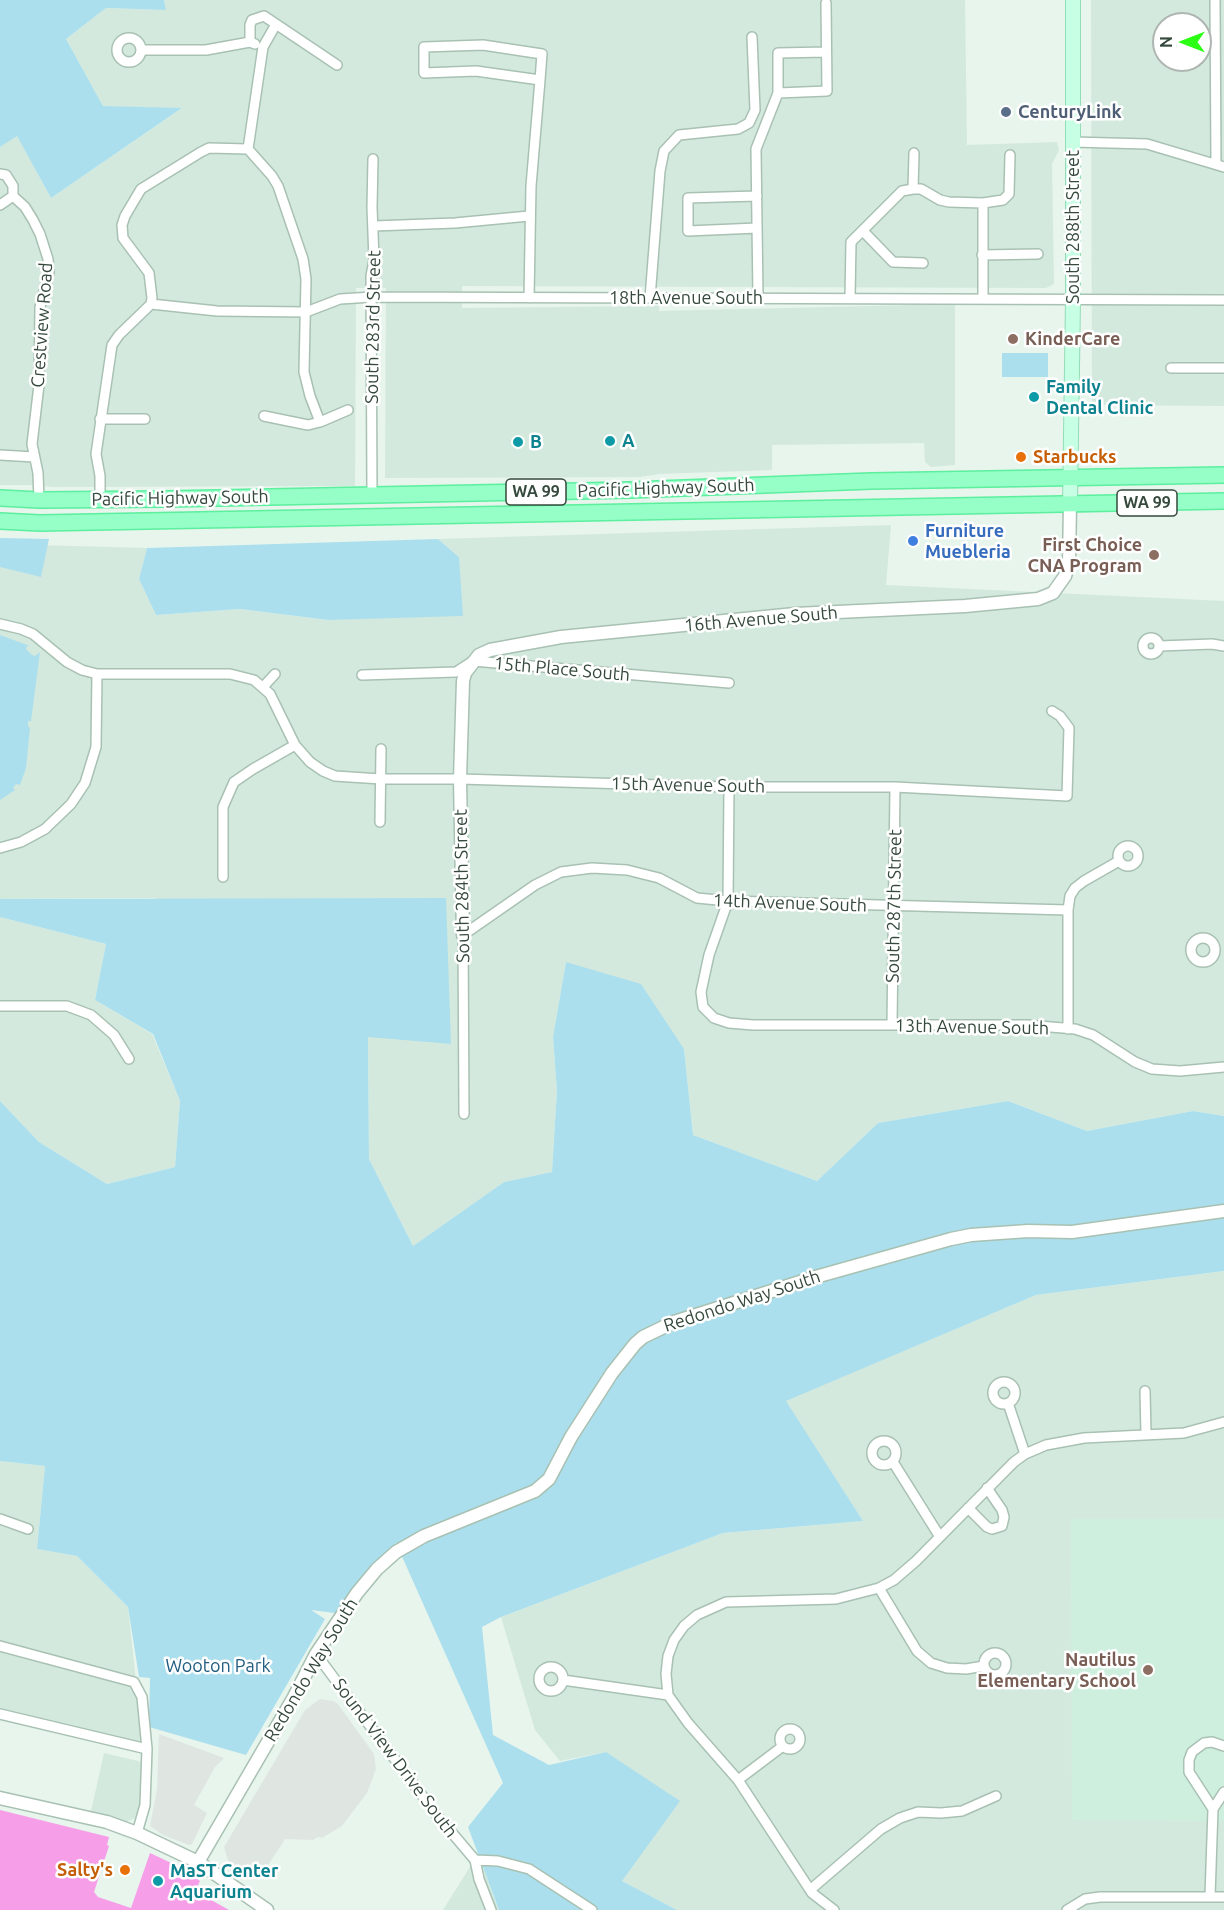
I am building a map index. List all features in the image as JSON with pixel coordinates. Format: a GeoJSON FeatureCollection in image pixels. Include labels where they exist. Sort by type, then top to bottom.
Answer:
{"type":"FeatureCollection","features":[{"type":"Feature","properties":{"kind":"main road","name":"South 288th Street"},"geometry":{"type":"LineString","coordinates":[[1071,504],[1073,0]]}},
{"type":"Feature","properties":{"kind":"main road","name":"Pacific Highway South"},"geometry":{"type":"LineString","coordinates":[[0,498],[39,500],[372,495],[631,490],[1071,476],[1224,475]]}},
{"type":"Feature","properties":{"kind":"main road"},"geometry":{"type":"LineString","coordinates":[[295,519],[335,510],[369,507],[372,495]]}},
{"type":"Feature","properties":{"kind":"main road"},"geometry":{"type":"LineString","coordinates":[[0,513],[24,514],[36,507],[39,500]]}},
{"type":"Feature","properties":{"kind":"main road","name":"Pacific Highway South"},"geometry":{"type":"LineString","coordinates":[[0,521],[40,523],[295,519],[1224,501]]}},
{"type":"Feature","properties":{"kind":"street"},"geometry":{"type":"LineString","coordinates":[[1073,142],[1154,145],[1220,166],[1215,0]]}},
{"type":"Feature","properties":{"kind":"street"},"geometry":{"type":"LineString","coordinates":[[778,93],[827,91],[826,3]]}},
{"type":"Feature","properties":{"kind":"street"},"geometry":{"type":"LineString","coordinates":[[250,42],[249,31],[252,20],[264,16],[337,65]]}},
{"type":"Feature","properties":{"kind":"street"},"geometry":{"type":"LineString","coordinates":[[248,149],[263,47],[276,26]]}},
{"type":"Feature","properties":{"kind":"street"},"geometry":{"type":"LineString","coordinates":[[650,298],[660,171],[664,151],[679,135],[738,129],[749,123],[754,110],[752,37]]}},
{"type":"Feature","properties":{"kind":"street"},"geometry":{"type":"LineString","coordinates":[[142,50],[215,50],[250,42],[263,47]]}},
{"type":"Feature","properties":{"kind":"street"},"geometry":{"type":"LineString","coordinates":[[529,298],[529,216],[540,80],[542,54],[483,45],[424,46],[424,73],[476,70],[540,80]]}},
{"type":"Feature","properties":{"kind":"street"},"geometry":{"type":"LineString","coordinates":[[758,297],[756,149],[778,93],[778,53],[826,52]]}},
{"type":"Feature","properties":{"kind":"street"},"geometry":{"type":"LineString","coordinates":[[100,499],[100,476],[96,454],[112,345],[119,335],[151,304],[153,290],[149,273],[123,238],[122,225],[129,206],[141,189],[149,182],[209,148],[248,149],[272,176],[280,192],[303,259],[306,279],[304,372],[309,396],[320,422]]}},
{"type":"Feature","properties":{"kind":"street"},"geometry":{"type":"LineString","coordinates":[[913,189],[914,153]]}},
{"type":"Feature","properties":{"kind":"street"},"geometry":{"type":"LineString","coordinates":[[850,297],[851,242],[902,191],[921,189],[940,200],[950,202],[983,203],[1003,200],[1009,194],[1010,155]]}},
{"type":"Feature","properties":{"kind":"street","name":"South 283rd Street"},"geometry":{"type":"LineString","coordinates":[[372,495],[373,159]]}},
{"type":"Feature","properties":{"kind":"street","name":"Crestview Road"},"geometry":{"type":"LineString","coordinates":[[0,174],[6,175],[10,180],[13,186],[13,196],[25,207],[33,219],[48,259],[49,272],[40,307],[39,385],[32,444],[39,481],[39,500]]}},
{"type":"Feature","properties":{"kind":"street"},"geometry":{"type":"LineString","coordinates":[[0,205],[13,196]]}},
{"type":"Feature","properties":{"kind":"street"},"geometry":{"type":"LineString","coordinates":[[757,196],[688,198],[688,231],[757,228]]}},
{"type":"Feature","properties":{"kind":"street"},"geometry":{"type":"LineString","coordinates":[[983,203],[983,298]]}},
{"type":"Feature","properties":{"kind":"street"},"geometry":{"type":"LineString","coordinates":[[374,226],[455,223],[529,216]]}},
{"type":"Feature","properties":{"kind":"street"},"geometry":{"type":"LineString","coordinates":[[863,231],[893,262],[923,262]]}},
{"type":"Feature","properties":{"kind":"street"},"geometry":{"type":"LineString","coordinates":[[982,255],[1038,254]]}},
{"type":"Feature","properties":{"kind":"street","name":"18th Avenue South"},"geometry":{"type":"LineString","coordinates":[[151,304],[216,311],[306,312],[340,299],[372,297],[1224,300]]}},
{"type":"Feature","properties":{"kind":"street"},"geometry":{"type":"LineString","coordinates":[[1171,368],[1224,368]]}},
{"type":"Feature","properties":{"kind":"street"},"geometry":{"type":"LineString","coordinates":[[264,416],[308,425],[348,410]]}},
{"type":"Feature","properties":{"kind":"street"},"geometry":{"type":"LineString","coordinates":[[100,419],[145,419]]}},
{"type":"Feature","properties":{"kind":"street"},"geometry":{"type":"LineString","coordinates":[[0,455],[34,457]]}},
{"type":"Feature","properties":{"kind":"street","name":"South 288th Street"},"geometry":{"type":"LineString","coordinates":[[1053,592],[1065,576],[1069,563],[1071,504]]}},
{"type":"Feature","properties":{"kind":"street","name":"16th Avenue South"},"geometry":{"type":"LineString","coordinates":[[473,661],[490,650],[561,637],[795,614],[1017,602],[1038,599],[1053,592]]}},
{"type":"Feature","properties":{"kind":"street"},"geometry":{"type":"LineString","coordinates":[[0,624],[33,634],[67,662],[82,670],[97,674],[230,674],[254,680],[263,687],[275,674]]}},
{"type":"Feature","properties":{"kind":"street"},"geometry":{"type":"LineString","coordinates":[[1160,646],[1212,644],[1224,646]]}},
{"type":"Feature","properties":{"kind":"street","name":"15th Place South"},"geometry":{"type":"LineString","coordinates":[[362,675],[456,672],[473,661],[729,683]]}},
{"type":"Feature","properties":{"kind":"street","name":"South 284th Street"},"geometry":{"type":"LineString","coordinates":[[464,1114],[460,779],[462,681],[473,661]]}},
{"type":"Feature","properties":{"kind":"street"},"geometry":{"type":"LineString","coordinates":[[0,848],[35,836],[61,816],[85,783],[96,747],[97,674]]}},
{"type":"Feature","properties":{"kind":"street","name":"15th Avenue South"},"geometry":{"type":"LineString","coordinates":[[263,687],[275,703],[295,745],[309,762],[335,776],[381,779],[460,779],[729,787],[895,787],[1067,796],[1069,728],[1060,716],[1052,711]]}},
{"type":"Feature","properties":{"kind":"street"},"geometry":{"type":"LineString","coordinates":[[223,877],[223,807],[234,782],[295,745]]}},
{"type":"Feature","properties":{"kind":"street"},"geometry":{"type":"LineString","coordinates":[[380,822],[381,749]]}},
{"type":"Feature","properties":{"kind":"street"},"geometry":{"type":"LineString","coordinates":[[728,901],[729,787]]}},
{"type":"Feature","properties":{"kind":"street","name":"South 287th Street"},"geometry":{"type":"LineString","coordinates":[[892,1025],[895,787]]}},
{"type":"Feature","properties":{"kind":"street"},"geometry":{"type":"LineString","coordinates":[[1068,1029],[1070,896],[1074,888],[1119,861]]}},
{"type":"Feature","properties":{"kind":"street","name":"14th Avenue South"},"geometry":{"type":"LineString","coordinates":[[462,935],[549,877],[574,869],[609,868],[645,873],[675,885],[697,898],[728,901],[1068,910]]}},
{"type":"Feature","properties":{"kind":"street","name":"13th Avenue South"},"geometry":{"type":"LineString","coordinates":[[728,901],[702,983],[702,1004],[711,1016],[726,1022],[753,1025],[1027,1025],[1068,1029],[1093,1035],[1129,1059],[1152,1069],[1180,1071],[1224,1066]]}},
{"type":"Feature","properties":{"kind":"street"},"geometry":{"type":"LineString","coordinates":[[0,1006],[67,1006],[91,1016],[114,1035],[129,1059]]}},
{"type":"Feature","properties":{"kind":"street","name":"Redondo Way South"},"geometry":{"type":"LineString","coordinates":[[198,1863],[294,1697],[316,1654],[357,1593],[377,1569],[396,1552],[424,1536],[536,1491],[549,1479],[571,1437],[612,1373],[635,1344],[654,1330],[819,1276],[951,1239],[971,1235],[1028,1231],[1072,1232],[1224,1211]]}},
{"type":"Feature","properties":{"kind":"street"},"geometry":{"type":"LineString","coordinates":[[1145,1391],[1146,1434]]}},
{"type":"Feature","properties":{"kind":"street"},"geometry":{"type":"LineString","coordinates":[[1008,1403],[1025,1454]]}},
{"type":"Feature","properties":{"kind":"street"},"geometry":{"type":"LineString","coordinates":[[834,1910],[810,1890],[738,1780],[688,1723],[668,1695],[666,1674],[668,1656],[684,1626],[712,1606],[726,1602],[836,1599],[879,1588],[905,1571],[987,1488],[1025,1454],[1046,1445],[1066,1440],[1184,1433],[1224,1422]]}},
{"type":"Feature","properties":{"kind":"street"},"geometry":{"type":"LineString","coordinates":[[893,1462],[940,1537]]}},
{"type":"Feature","properties":{"kind":"street"},"geometry":{"type":"LineString","coordinates":[[968,1508],[987,1527],[992,1529],[1002,1526],[1004,1517],[987,1488]]}},
{"type":"Feature","properties":{"kind":"street"},"geometry":{"type":"LineString","coordinates":[[0,1518],[28,1529]]}},
{"type":"Feature","properties":{"kind":"street"},"geometry":{"type":"LineString","coordinates":[[879,1588],[917,1651],[931,1662],[947,1668],[966,1669],[984,1666]]}},
{"type":"Feature","properties":{"kind":"street"},"geometry":{"type":"LineString","coordinates":[[0,1646],[134,1682],[142,1697],[147,1749],[145,1805],[138,1833]]}},
{"type":"Feature","properties":{"kind":"street","name":"Sound View Drive South"},"geometry":{"type":"LineString","coordinates":[[316,1654],[436,1814],[465,1851],[475,1860]]}},
{"type":"Feature","properties":{"kind":"street"},"geometry":{"type":"LineString","coordinates":[[563,1680],[668,1695]]}},
{"type":"Feature","properties":{"kind":"street"},"geometry":{"type":"LineString","coordinates":[[0,1714],[147,1749]]}},
{"type":"Feature","properties":{"kind":"street"},"geometry":{"type":"LineString","coordinates":[[1213,1809],[1189,1772],[1189,1760],[1198,1747],[1204,1743],[1212,1742],[1224,1746]]}},
{"type":"Feature","properties":{"kind":"street"},"geometry":{"type":"LineString","coordinates":[[738,1780],[783,1746]]}},
{"type":"Feature","properties":{"kind":"street"},"geometry":{"type":"LineString","coordinates":[[1210,1896],[1213,1809],[1224,1792]]}},
{"type":"Feature","properties":{"kind":"street"},"geometry":{"type":"LineString","coordinates":[[810,1890],[881,1829],[900,1818],[918,1812],[962,1811],[996,1796]]}},
{"type":"Feature","properties":{"kind":"street"},"geometry":{"type":"LineString","coordinates":[[0,1798],[107,1822],[138,1833],[198,1863],[267,1910]]}},
{"type":"Feature","properties":{"kind":"street"},"geometry":{"type":"LineString","coordinates":[[490,1910],[478,1879],[475,1860],[505,1862],[529,1869],[592,1910]]}},
{"type":"Feature","properties":{"kind":"street"},"geometry":{"type":"LineString","coordinates":[[1068,1910],[1085,1899],[1100,1897],[1224,1897]]}},
{"type":"Feature","properties":{"kind":"shaded area"},"geometry":{"type":"Polygon","coordinates":[[[164,0],[965,0],[967,145],[1057,142],[1059,150],[1052,164],[1054,284],[1046,288],[462,286],[462,308],[659,306],[659,311],[955,304],[955,465],[931,467],[925,462],[924,443],[772,445],[772,470],[659,474],[640,477],[385,478],[386,288],[356,288],[355,486],[51,487],[0,485],[0,147],[17,135],[51,198],[181,109],[103,106],[66,39],[106,8],[166,10],[164,0]]]}},
{"type":"Feature","properties":{"kind":"shaded area"},"geometry":{"type":"Polygon","coordinates":[[[1091,0],[1224,0],[1224,406],[1092,405],[1091,0]]]}},
{"type":"Feature","properties":{"kind":"shaded area"},"geometry":{"type":"Polygon","coordinates":[[[891,525],[886,585],[1224,601],[1224,1116],[1193,1111],[1087,1131],[1008,1101],[878,1123],[817,1181],[693,1135],[684,1049],[566,962],[553,1037],[557,1091],[552,1172],[504,1182],[413,1246],[369,1159],[368,1037],[155,898],[0,899],[0,544],[147,548],[139,579],[156,615],[240,609],[328,620],[459,557],[438,539],[891,525]]]}},
{"type":"Feature","properties":{"kind":"shaded area"},"geometry":{"type":"Polygon","coordinates":[[[0,917],[106,944],[95,1000],[152,1034],[180,1101],[175,1167],[107,1184],[39,1142],[0,1101],[0,917]]]}},
{"type":"Feature","properties":{"kind":"shaded area"},"geometry":{"type":"Polygon","coordinates":[[[1224,1271],[1224,1910],[677,1910],[622,1881],[606,1752],[560,1761],[535,1730],[501,1617],[723,1533],[863,1521],[785,1401],[1036,1295],[1224,1271]]]}},
{"type":"Feature","properties":{"kind":"shaded area"},"geometry":{"type":"Polygon","coordinates":[[[0,1461],[45,1466],[37,1549],[77,1556],[128,1607],[144,1754],[0,1717],[0,1461]]]}},
{"type":"Feature","properties":{"kind":"shaded area","name":"Nautilus Elementary School"},"geometry":{"type":"Polygon","coordinates":[[[1071,1519],[1224,1519],[1224,1821],[1072,1820],[1071,1519]]]}},
{"type":"Feature","properties":{"kind":"shaded area"},"geometry":{"type":"Polygon","coordinates":[[[320,1699],[338,1704],[374,1754],[376,1769],[367,1793],[342,1826],[322,1838],[285,1839],[265,1870],[257,1869],[253,1874],[247,1876],[240,1874],[230,1867],[224,1847],[305,1710],[320,1699]]]}},
{"type":"Feature","properties":{"kind":"shaded area"},"geometry":{"type":"Polygon","coordinates":[[[159,1734],[224,1758],[215,1767],[194,1805],[207,1813],[192,1844],[189,1845],[163,1835],[150,1826],[157,1789],[159,1734]]]}},
{"type":"Feature","properties":{"kind":"shaded area"},"geometry":{"type":"Polygon","coordinates":[[[104,1753],[138,1761],[144,1765],[137,1817],[126,1822],[91,1811],[104,1753]]]}},
{"type":"Feature","properties":{"kind":"shaded area"},"geometry":{"type":"Polygon","coordinates":[[[0,1810],[109,1837],[107,1845],[109,1846],[94,1892],[98,1897],[131,1908],[150,1853],[199,1876],[197,1879],[200,1881],[195,1891],[229,1910],[0,1910],[0,1810]]]}},
{"type":"Feature","properties":{"kind":"shaded area"},"geometry":{"type":"Polygon","coordinates":[[[478,1854],[499,1910],[443,1910],[478,1854]]]}},
{"type":"Feature","properties":{"kind":"green space"},"geometry":{"type":"Polygon","coordinates":[[[0,0],[164,0],[166,10],[106,8],[66,39],[103,106],[182,108],[51,198],[17,136],[0,147],[0,0]]]}},
{"type":"Feature","properties":{"kind":"green space"},"geometry":{"type":"Polygon","coordinates":[[[1002,353],[1048,353],[1048,377],[1002,377],[1002,353]]]}},
{"type":"Feature","properties":{"kind":"green space"},"geometry":{"type":"Polygon","coordinates":[[[0,538],[49,539],[41,577],[0,567],[0,538]]]}},
{"type":"Feature","properties":{"kind":"green space"},"geometry":{"type":"Polygon","coordinates":[[[438,539],[459,557],[463,616],[328,620],[240,609],[156,615],[139,579],[147,548],[438,539]]]}},
{"type":"Feature","properties":{"kind":"green space"},"geometry":{"type":"Polygon","coordinates":[[[0,635],[30,646],[26,649],[32,655],[35,656],[40,652],[31,721],[28,721],[30,728],[26,768],[20,785],[16,784],[13,788],[15,790],[0,800],[0,635]]]}},
{"type":"Feature","properties":{"kind":"green space","name":"Wooton Park"},"geometry":{"type":"Polygon","coordinates":[[[446,898],[451,1044],[368,1037],[369,1159],[413,1246],[504,1182],[552,1172],[557,1091],[553,1037],[566,962],[641,984],[684,1049],[693,1135],[817,1181],[878,1123],[1008,1101],[1087,1131],[1193,1111],[1224,1116],[1224,1271],[1036,1295],[786,1401],[863,1521],[723,1533],[501,1617],[482,1627],[493,1735],[549,1765],[606,1752],[680,1801],[622,1881],[677,1910],[499,1910],[468,1827],[503,1783],[396,1543],[342,1614],[311,1610],[325,1619],[246,1755],[149,1727],[150,1678],[139,1677],[128,1607],[77,1556],[37,1549],[45,1466],[0,1461],[0,1101],[39,1142],[107,1184],[175,1167],[180,1101],[153,1034],[95,1000],[106,944],[0,917],[0,899],[446,898]]]}},
{"type":"Feature","properties":{"kind":"place","name":"CenturyLink"},"geometry":{"type":"Point","coordinates":[1006,112]}},
{"type":"Feature","properties":{"kind":"place","name":"KinderCare"},"geometry":{"type":"Point","coordinates":[1013,339]}},
{"type":"Feature","properties":{"kind":"place","name":"Family Dental Clinic"},"geometry":{"type":"Point","coordinates":[1034,397]}},
{"type":"Feature","properties":{"kind":"place","name":"A"},"geometry":{"type":"Point","coordinates":[610,441]}},
{"type":"Feature","properties":{"kind":"place","name":"B"},"geometry":{"type":"Point","coordinates":[518,442]}},
{"type":"Feature","properties":{"kind":"place","name":"Starbucks"},"geometry":{"type":"Point","coordinates":[1021,457]}},
{"type":"Feature","properties":{"kind":"place","name":"Furniture Muebleria"},"geometry":{"type":"Point","coordinates":[913,541]}},
{"type":"Feature","properties":{"kind":"place","name":"First Choice CNA Program"},"geometry":{"type":"Point","coordinates":[1154,555]}},
{"type":"Feature","properties":{"kind":"place","name":"Nautilus Elementary School"},"geometry":{"type":"Point","coordinates":[1148,1670]}},
{"type":"Feature","properties":{"kind":"place","name":"Salty's"},"geometry":{"type":"Point","coordinates":[125,1870]}},
{"type":"Feature","properties":{"kind":"place","name":"MaST Center Aquarium"},"geometry":{"type":"Point","coordinates":[158,1881]}}]}
